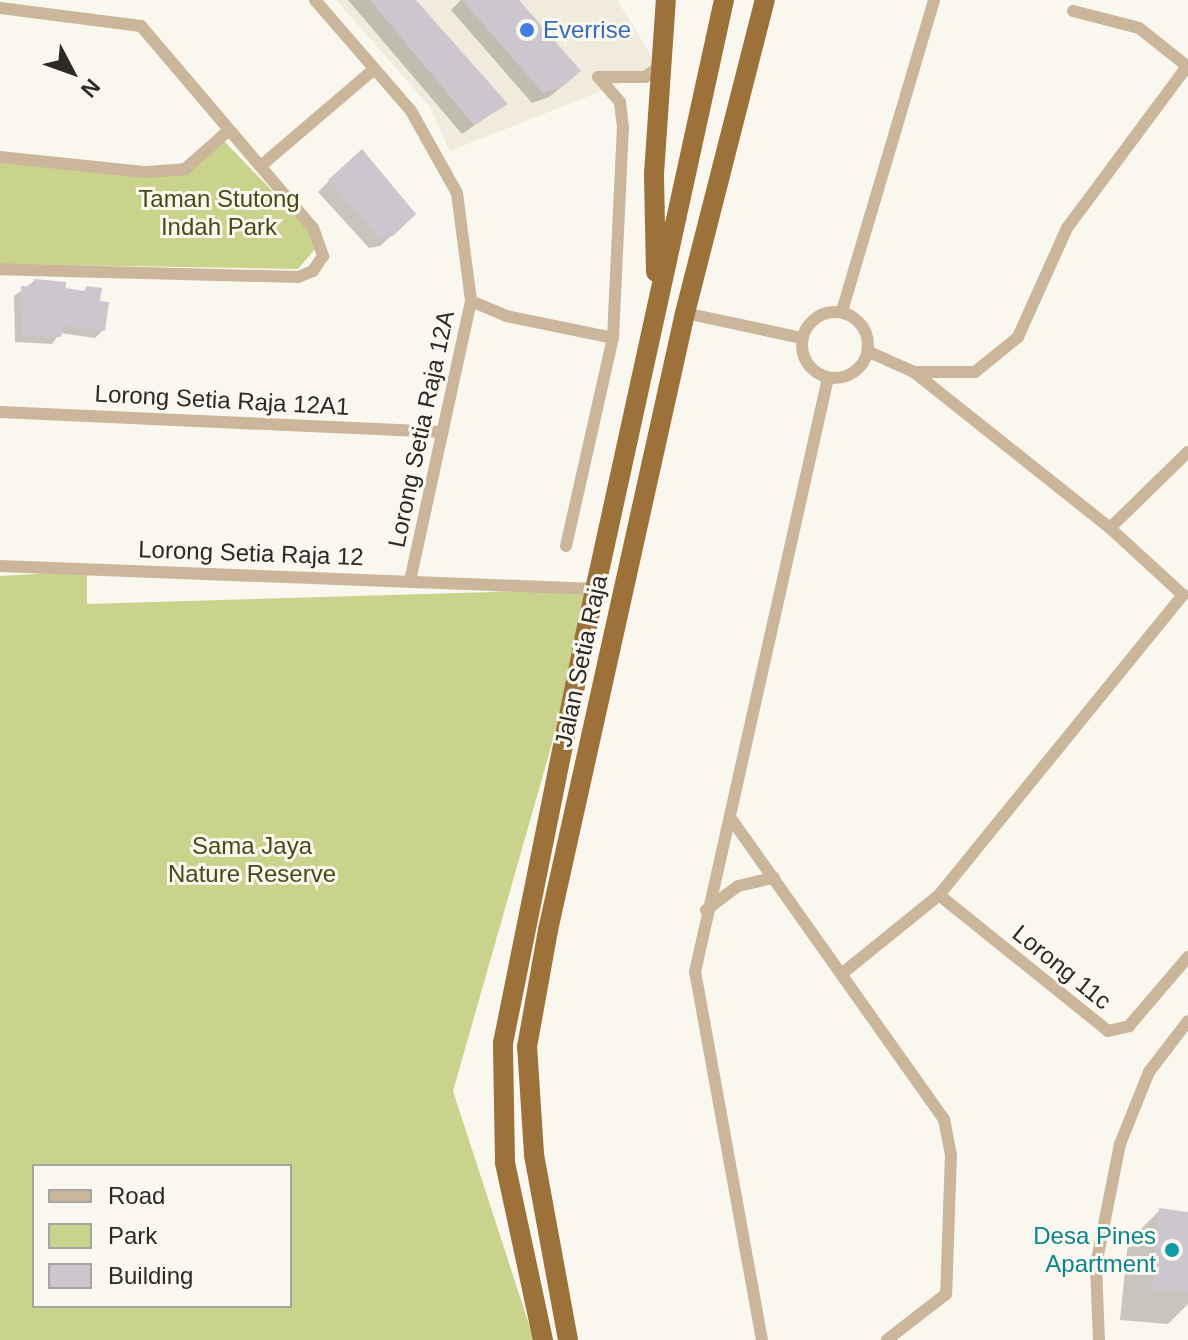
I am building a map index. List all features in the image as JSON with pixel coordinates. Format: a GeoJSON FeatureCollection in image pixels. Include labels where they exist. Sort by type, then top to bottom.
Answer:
{"type":"FeatureCollection","features":[{"type":"Feature","properties":{"kind":"highway"},"geometry":{"type":"LineString","coordinates":[[656,308],[654,174],[666,0]]}},
{"type":"Feature","properties":{"kind":"highway","name":"Jalan Setia Raja"},"geometry":{"type":"LineString","coordinates":[[543,1340],[505,1162],[503,1043],[511,986],[724,0]]}},
{"type":"Feature","properties":{"kind":"highway","name":"Jalan Setia Raja"},"geometry":{"type":"LineString","coordinates":[[568,1340],[544,1218],[527,1091],[527,1047],[548,930],[685,313],[765,0]]}},
{"type":"Feature","properties":{"kind":"highway"},"geometry":{"type":"LineString","coordinates":[[505,1162],[518,1149],[518,1106],[527,1091]]}},
{"type":"Feature","properties":{"kind":"street","name":"Lorong Setia Raja 12A"},"geometry":{"type":"LineString","coordinates":[[315,0],[411,111],[457,193],[471,301],[410,580]]}},
{"type":"Feature","properties":{"kind":"street"},"geometry":{"type":"LineString","coordinates":[[842,311],[934,0]]}},
{"type":"Feature","properties":{"kind":"street"},"geometry":{"type":"LineString","coordinates":[[0,8],[141,26],[228,131],[263,164],[318,236],[323,256],[307,275],[0,269]]}},
{"type":"Feature","properties":{"kind":"street"},"geometry":{"type":"LineString","coordinates":[[914,372],[975,372],[1018,337],[1067,228],[1188,65],[1139,28],[1073,11]]}},
{"type":"Feature","properties":{"kind":"street"},"geometry":{"type":"LineString","coordinates":[[566,546],[613,338],[623,127],[620,102],[598,77],[645,77],[661,66]]}},
{"type":"Feature","properties":{"kind":"street"},"geometry":{"type":"LineString","coordinates":[[263,164],[373,70]]}},
{"type":"Feature","properties":{"kind":"street"},"geometry":{"type":"LineString","coordinates":[[0,157],[146,172],[185,169],[228,131]]}},
{"type":"Feature","properties":{"kind":"street"},"geometry":{"type":"LineString","coordinates":[[471,301],[506,316],[613,338]]}},
{"type":"Feature","properties":{"kind":"street"},"geometry":{"type":"LineString","coordinates":[[842,311],[858,319],[868,334],[869,352],[853,373],[828,378],[808,363],[802,338],[815,318],[842,311]]}},
{"type":"Feature","properties":{"kind":"street"},"geometry":{"type":"LineString","coordinates":[[685,313],[802,338]]}},
{"type":"Feature","properties":{"kind":"street"},"geometry":{"type":"LineString","coordinates":[[844,972],[939,895],[1183,595],[1110,528],[914,372],[869,352]]}},
{"type":"Feature","properties":{"kind":"street"},"geometry":{"type":"LineString","coordinates":[[762,1340],[695,972],[706,910],[732,820],[828,378]]}},
{"type":"Feature","properties":{"kind":"street","name":"Lorong Setia Raja 12A1"},"geometry":{"type":"LineString","coordinates":[[0,412],[443,432]]}},
{"type":"Feature","properties":{"kind":"street"},"geometry":{"type":"LineString","coordinates":[[1110,528],[1188,452]]}},
{"type":"Feature","properties":{"kind":"street","name":"Lorong Setia Raja 12"},"geometry":{"type":"LineString","coordinates":[[0,566],[596,589]]}},
{"type":"Feature","properties":{"kind":"street"},"geometry":{"type":"LineString","coordinates":[[732,820],[844,972],[944,1119],[951,1154],[946,1294],[908,1327],[887,1340]]}},
{"type":"Feature","properties":{"kind":"street"},"geometry":{"type":"LineString","coordinates":[[706,910],[738,886],[774,878]]}},
{"type":"Feature","properties":{"kind":"street","name":"Lorong 11c"},"geometry":{"type":"LineString","coordinates":[[939,895],[1108,1031],[1129,1026],[1188,957]]}},
{"type":"Feature","properties":{"kind":"street"},"geometry":{"type":"LineString","coordinates":[[1099,1340],[1096,1265],[1120,1144],[1149,1072],[1188,1021]]}},
{"type":"Feature","properties":{"kind":"street"},"geometry":{"type":"LineString","coordinates":[[908,1327],[917,1340]]}},
{"type":"Feature","properties":{"kind":"shaded area"},"geometry":{"type":"Polygon","coordinates":[[[336,0],[617,0],[659,68],[450,151],[430,107],[336,0]]]}},
{"type":"Feature","properties":{"kind":"green space","name":"Taman Stutong Indah Park"},"geometry":{"type":"Polygon","coordinates":[[[225,142],[307,227],[315,249],[298,269],[0,264],[0,160],[185,170],[225,142]]]}},
{"type":"Feature","properties":{"kind":"green space","name":"Sama Jaya Nature Reserve"},"geometry":{"type":"Polygon","coordinates":[[[87,571],[87,604],[596,589],[453,1091],[534,1340],[0,1340],[0,576],[87,571]]]}},
{"type":"Feature","properties":{"kind":"building"},"geometry":{"type":"Polygon","coordinates":[[[370,0],[416,0],[508,104],[474,125],[370,0]]]}},
{"type":"Feature","properties":{"kind":"building"},"geometry":{"type":"Polygon","coordinates":[[[462,0],[519,0],[581,71],[562,87],[543,93],[462,0]]]}},
{"type":"Feature","properties":{"kind":"building"},"geometry":{"type":"Polygon","coordinates":[[[362,149],[416,214],[393,236],[380,238],[328,180],[362,149]]]}},
{"type":"Feature","properties":{"kind":"building"},"geometry":{"type":"Polygon","coordinates":[[[34,279],[66,282],[66,288],[84,291],[87,286],[102,288],[100,301],[109,302],[105,331],[63,325],[61,337],[22,335],[21,286],[33,287],[34,279]]]}},
{"type":"Feature","properties":{"kind":"building","name":"Desa Pines Apartment"},"geometry":{"type":"Polygon","coordinates":[[[1159,1208],[1188,1212],[1188,1292],[1152,1289],[1159,1208]]]}},
{"type":"Feature","properties":{"kind":"place","name":"Everrise"},"geometry":{"type":"Point","coordinates":[527,30]}},
{"type":"Feature","properties":{"kind":"place","name":"Desa Pines Apartment"},"geometry":{"type":"Point","coordinates":[1172,1250]}}]}
